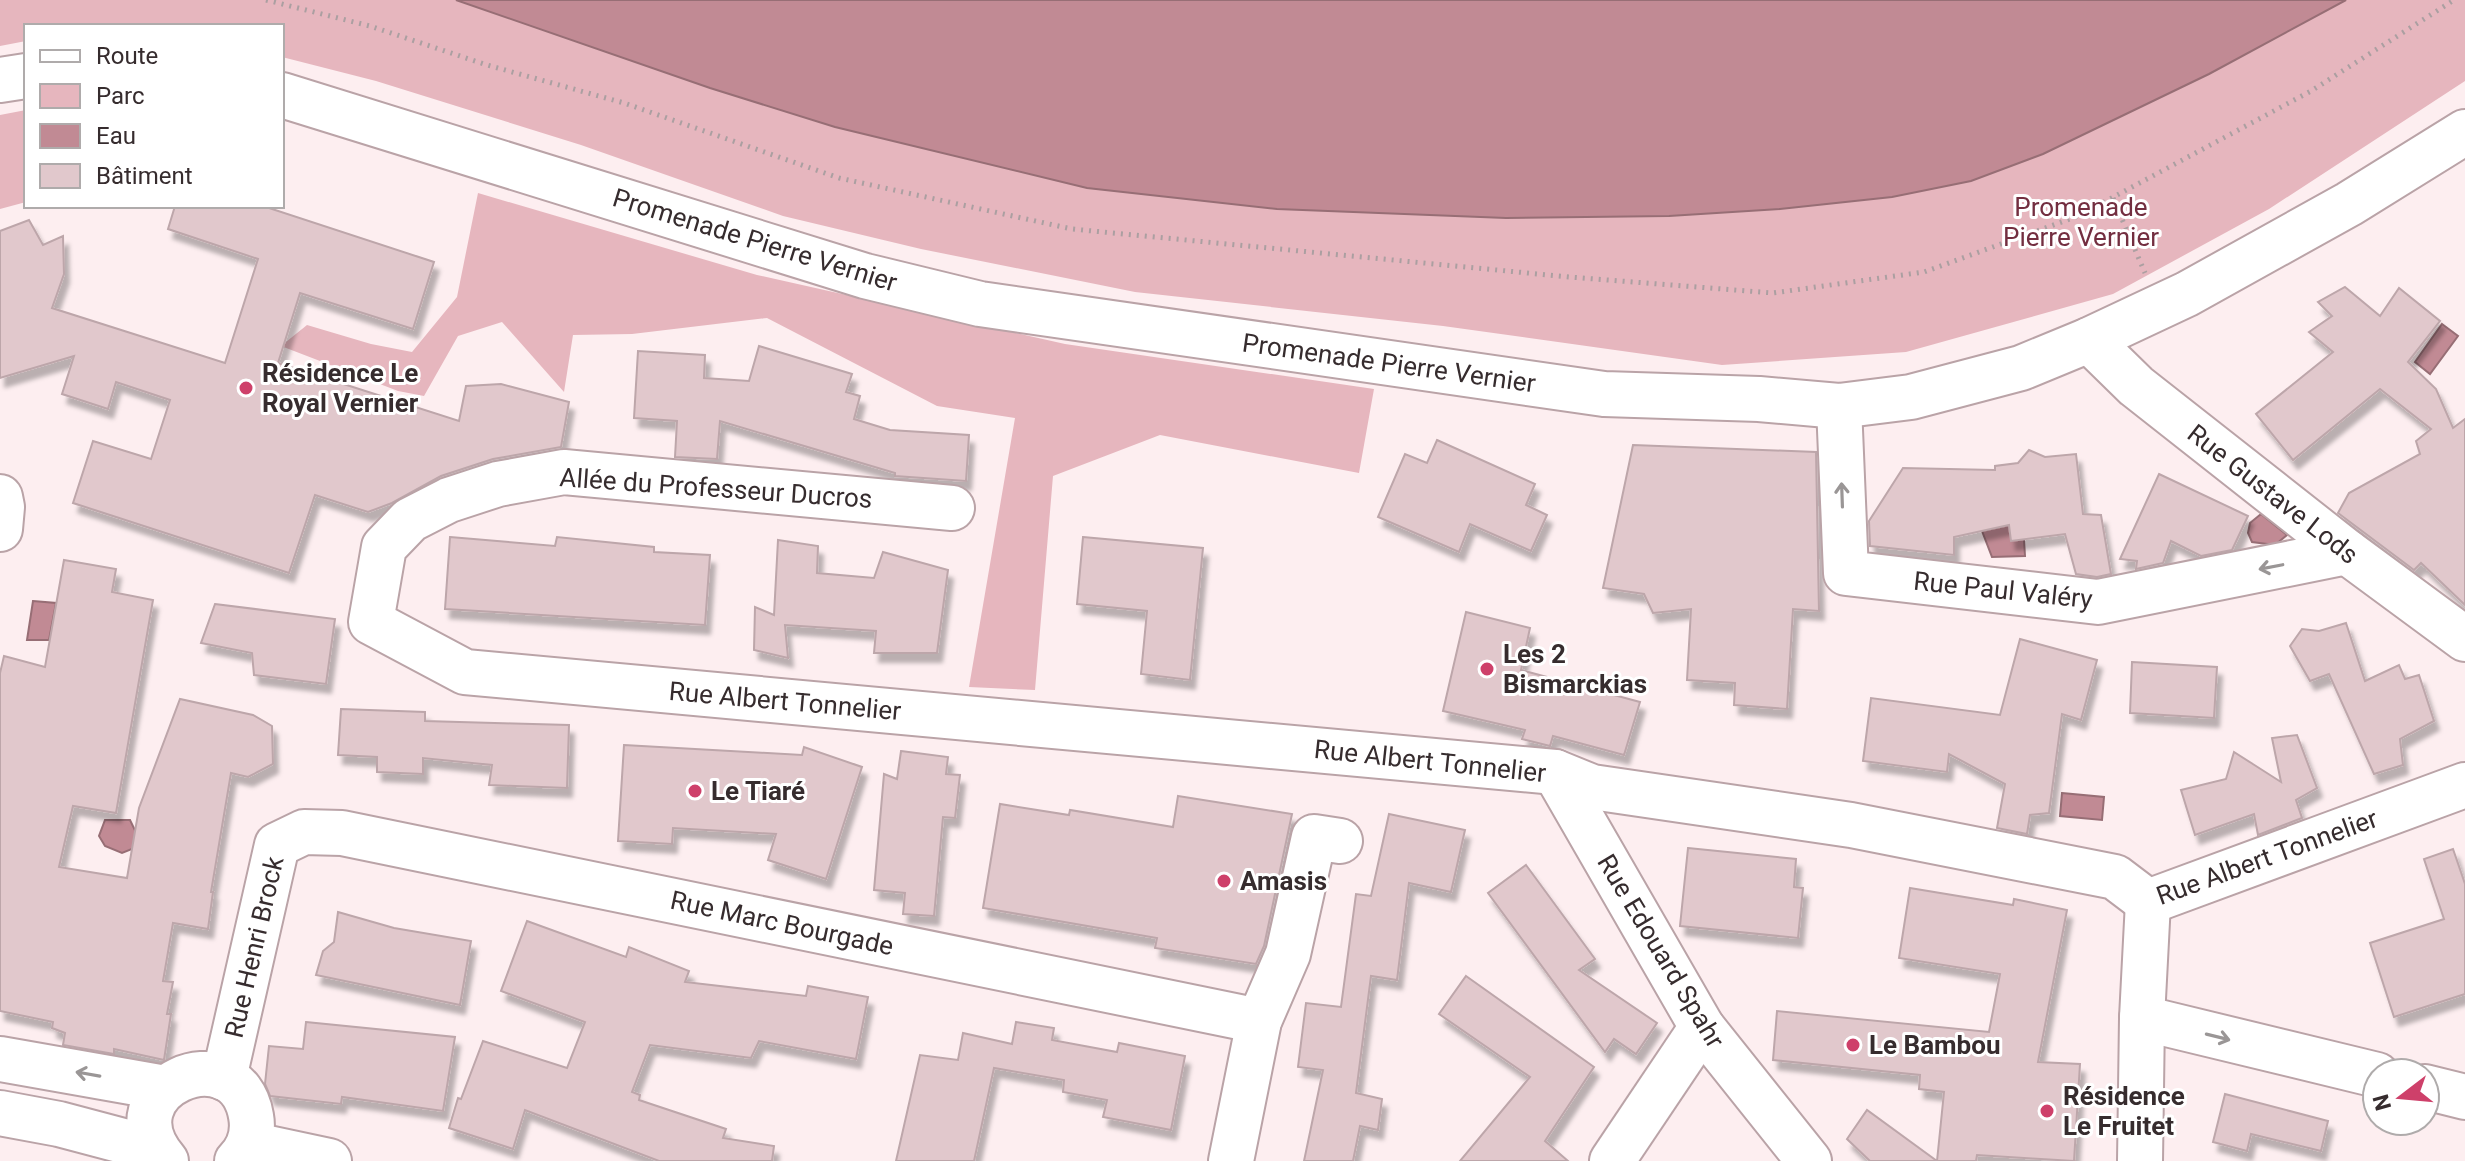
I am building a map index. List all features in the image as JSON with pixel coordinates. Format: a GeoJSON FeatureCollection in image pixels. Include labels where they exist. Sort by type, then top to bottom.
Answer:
{"type":"FeatureCollection","features":[{"type":"Feature","properties":{"kind":"street"},"geometry":{"type":"LineString","coordinates":[[0,80],[24,76]]}},
{"type":"Feature","properties":{"kind":"street","name":"Promenade Pierre Vernier"},"geometry":{"type":"LineString","coordinates":[[284,96],[865,276],[980,304],[1604,394],[1759,399],[1839,406],[1911,397],[2021,368],[2089,340],[2187,294],[2349,204],[2465,132]]}},
{"type":"Feature","properties":{"kind":"street","name":"Rue Gustave Lods"},"geometry":{"type":"LineString","coordinates":[[2089,340],[2136,386],[2347,552],[2465,639]]}},
{"type":"Feature","properties":{"kind":"street","name":"Rue Paul Valéry"},"geometry":{"type":"LineString","coordinates":[[1839,406],[1846,573],[2098,602],[2347,552]]}},
{"type":"Feature","properties":{"kind":"street","name":"Allée du Professeur Ducros"},"geometry":{"type":"LineString","coordinates":[[371,622],[384,547],[410,520],[449,500],[498,484],[564,472],[952,508]]}},
{"type":"Feature","properties":{"kind":"street"},"geometry":{"type":"LineString","coordinates":[[0,497],[0,529]]}},
{"type":"Feature","properties":{"kind":"street","name":"Rue Albert Tonnelier"},"geometry":{"type":"LineString","coordinates":[[371,622],[465,672],[1555,772],[1592,787],[1851,825],[2115,877],[2148,902],[2465,785]]}},
{"type":"Feature","properties":{"kind":"street","name":"Rue Edouard Spahr"},"geometry":{"type":"LineString","coordinates":[[1555,772],[1702,1027],[1809,1161]]}},
{"type":"Feature","properties":{"kind":"street","name":"Rue Marc Bourgade"},"geometry":{"type":"LineString","coordinates":[[304,832],[342,833],[1259,1021]]}},
{"type":"Feature","properties":{"kind":"street","name":"Rue Henri Brock"},"geometry":{"type":"LineString","coordinates":[[224,1078],[277,845],[304,832]]}},
{"type":"Feature","properties":{"kind":"street"},"geometry":{"type":"LineString","coordinates":[[1231,1161],[1259,1021],[1288,954],[1314,837],[1340,841]]}},
{"type":"Feature","properties":{"kind":"street"},"geometry":{"type":"LineString","coordinates":[[2140,1161],[2142,1018],[2148,902]]}},
{"type":"Feature","properties":{"kind":"street"},"geometry":{"type":"LineString","coordinates":[[2142,1018],[2361,1071]]}},
{"type":"Feature","properties":{"kind":"street"},"geometry":{"type":"LineString","coordinates":[[1612,1161],[1702,1027]]}},
{"type":"Feature","properties":{"kind":"street"},"geometry":{"type":"LineString","coordinates":[[0,1059],[165,1088]]}},
{"type":"Feature","properties":{"kind":"street"},"geometry":{"type":"LineString","coordinates":[[161,1156],[151,1135],[150,1118],[155,1102],[165,1088],[193,1073],[224,1078],[240,1090],[249,1106],[253,1125],[243,1153],[329,1161]]}},
{"type":"Feature","properties":{"kind":"street"},"geometry":{"type":"LineString","coordinates":[[2441,1091],[2465,1097]]}},
{"type":"Feature","properties":{"kind":"street"},"geometry":{"type":"LineString","coordinates":[[0,1113],[59,1124],[161,1156]]}},
{"type":"Feature","properties":{"kind":"path"},"geometry":{"type":"LineString","coordinates":[[266,0],[370,26],[487,65],[624,103],[839,178],[1072,229],[1569,277],[1773,293],[1924,272],[2078,216],[2311,91],[2454,0]]}},
{"type":"Feature","properties":{"kind":"path"},"geometry":{"type":"LineString","coordinates":[[2113,198],[2146,276]]}},
{"type":"Feature","properties":{"kind":"green space","name":"Promenade Pierre Vernier"},"geometry":{"type":"Polygon","coordinates":[[[0,0],[456,0],[710,88],[835,127],[1087,188],[1277,209],[1506,218],[1669,216],[1780,209],[1892,197],[1971,181],[2043,154],[2209,74],[2346,0],[2465,0],[2465,81],[2269,209],[2113,294],[1906,352],[1722,365],[1443,326],[1135,292],[921,249],[783,216],[581,145],[376,81],[284,58],[284,24],[24,24],[24,41],[0,46],[0,0]]]}},
{"type":"Feature","properties":{"kind":"green space"},"geometry":{"type":"Polygon","coordinates":[[[24,110],[24,203],[0,209],[0,115],[24,110]]]}},
{"type":"Feature","properties":{"kind":"green space"},"geometry":{"type":"Polygon","coordinates":[[[478,193],[757,275],[1065,344],[1374,389],[1359,473],[1160,435],[1053,476],[1035,690],[969,687],[1015,418],[937,406],[767,318],[632,334],[573,335],[564,392],[502,322],[458,336],[424,396],[398,391],[281,346],[307,325],[371,344],[412,352],[457,297],[478,193]]]}},
{"type":"Feature","properties":{"kind":"water"},"geometry":{"type":"Polygon","coordinates":[[[456,0],[2346,0],[2209,74],[2043,154],[1971,181],[1892,197],[1780,209],[1669,216],[1506,218],[1277,209],[1087,188],[835,127],[710,88],[456,0]]]}},
{"type":"Feature","properties":{"kind":"water"},"geometry":{"type":"Polygon","coordinates":[[[2442,324],[2458,336],[2430,374],[2415,362],[2442,324]]]}},
{"type":"Feature","properties":{"kind":"water"},"geometry":{"type":"Polygon","coordinates":[[[2261,514],[2287,535],[2275,545],[2252,542],[2248,533],[2250,523],[2261,514]]]}},
{"type":"Feature","properties":{"kind":"water"},"geometry":{"type":"Polygon","coordinates":[[[2012,524],[2024,540],[2025,556],[1992,557],[1982,531],[2012,524]]]}},
{"type":"Feature","properties":{"kind":"water"},"geometry":{"type":"Polygon","coordinates":[[[33,601],[56,603],[49,640],[27,640],[33,601]]]}},
{"type":"Feature","properties":{"kind":"water"},"geometry":{"type":"Polygon","coordinates":[[[2062,793],[2104,797],[2102,820],[2060,816],[2062,793]]]}},
{"type":"Feature","properties":{"kind":"water"},"geometry":{"type":"Polygon","coordinates":[[[105,820],[130,820],[142,845],[122,853],[105,846],[99,836],[105,820]]]}},
{"type":"Feature","properties":{"kind":"building","name":"Résidence Le Royal Vernier"},"geometry":{"type":"Polygon","coordinates":[[[174,208],[269,208],[434,262],[413,329],[300,293],[278,363],[459,421],[466,386],[501,384],[569,402],[561,447],[493,459],[441,476],[392,503],[368,512],[315,495],[289,573],[73,503],[93,441],[151,459],[170,400],[116,382],[108,409],[62,394],[74,356],[0,378],[0,231],[29,220],[43,245],[63,236],[64,274],[52,308],[225,363],[258,259],[168,229],[174,208]]]}},
{"type":"Feature","properties":{"kind":"building"},"geometry":{"type":"Polygon","coordinates":[[[2345,287],[2380,316],[2399,288],[2440,321],[2408,362],[2436,389],[2453,428],[2465,419],[2465,605],[2421,563],[2414,570],[2338,513],[2349,493],[2420,454],[2416,441],[2431,429],[2380,389],[2293,460],[2256,414],[2333,352],[2309,332],[2332,316],[2318,302],[2345,287]]]}},
{"type":"Feature","properties":{"kind":"building"},"geometry":{"type":"Polygon","coordinates":[[[759,346],[852,374],[846,392],[860,396],[854,419],[890,430],[969,435],[966,481],[895,476],[895,473],[720,421],[717,459],[675,457],[677,421],[634,418],[638,351],[705,355],[704,378],[749,381],[759,346]]]}},
{"type":"Feature","properties":{"kind":"building"},"geometry":{"type":"Polygon","coordinates":[[[1437,440],[1535,484],[1526,505],[1547,515],[1531,551],[1470,524],[1459,552],[1378,517],[1405,454],[1427,463],[1437,440]]]}},
{"type":"Feature","properties":{"kind":"building"},"geometry":{"type":"Polygon","coordinates":[[[1633,445],[1816,452],[1819,611],[1793,609],[1787,709],[1734,705],[1735,683],[1687,680],[1691,609],[1653,613],[1644,594],[1603,588],[1633,445]]]}},
{"type":"Feature","properties":{"kind":"building"},"geometry":{"type":"Polygon","coordinates":[[[2029,450],[2045,457],[2076,454],[2083,514],[2101,515],[2111,574],[2097,577],[2076,574],[2065,534],[2011,541],[2009,525],[1954,537],[1954,555],[1870,546],[1869,521],[1903,468],[1995,470],[1995,466],[2018,463],[2029,450]]]}},
{"type":"Feature","properties":{"kind":"building"},"geometry":{"type":"Polygon","coordinates":[[[2159,474],[2248,516],[2232,550],[2201,556],[2171,541],[2163,563],[2136,569],[2137,561],[2120,559],[2159,474]]]}},
{"type":"Feature","properties":{"kind":"building"},"geometry":{"type":"Polygon","coordinates":[[[450,537],[555,546],[557,537],[654,547],[654,552],[710,555],[705,625],[445,609],[450,537]]]}},
{"type":"Feature","properties":{"kind":"building"},"geometry":{"type":"Polygon","coordinates":[[[1083,537],[1203,548],[1190,680],[1141,674],[1147,611],[1077,604],[1083,537]]]}},
{"type":"Feature","properties":{"kind":"building"},"geometry":{"type":"Polygon","coordinates":[[[778,540],[818,546],[817,573],[874,578],[883,552],[948,570],[937,653],[874,653],[876,631],[785,625],[788,658],[754,650],[755,607],[774,615],[778,540]]]}},
{"type":"Feature","properties":{"kind":"building"},"geometry":{"type":"Polygon","coordinates":[[[64,560],[116,569],[112,592],[153,600],[116,813],[73,806],[59,867],[127,878],[139,808],[180,699],[253,715],[272,726],[273,764],[248,777],[231,773],[211,892],[208,929],[173,923],[163,981],[173,982],[164,1060],[114,1049],[114,1054],[63,1045],[65,1033],[52,1028],[53,1022],[0,1011],[0,673],[4,656],[45,667],[64,560]]]}},
{"type":"Feature","properties":{"kind":"building"},"geometry":{"type":"Polygon","coordinates":[[[215,604],[335,619],[326,684],[254,675],[252,653],[201,643],[215,604]]]}},
{"type":"Feature","properties":{"kind":"building"},"geometry":{"type":"Polygon","coordinates":[[[1466,612],[1530,628],[1521,670],[1640,702],[1624,755],[1553,736],[1550,746],[1522,739],[1525,730],[1443,711],[1466,612]]]}},
{"type":"Feature","properties":{"kind":"building"},"geometry":{"type":"Polygon","coordinates":[[[2346,623],[2365,681],[2399,665],[2405,679],[2419,675],[2434,721],[2400,739],[2403,765],[2374,774],[2329,674],[2310,681],[2290,646],[2302,629],[2319,631],[2346,623]]]}},
{"type":"Feature","properties":{"kind":"building"},"geometry":{"type":"Polygon","coordinates":[[[2020,639],[2097,660],[2081,720],[2062,714],[2049,813],[2030,815],[2027,834],[1997,828],[2005,784],[1949,754],[1947,772],[1863,761],[1871,698],[2000,715],[2020,639]]]}},
{"type":"Feature","properties":{"kind":"building"},"geometry":{"type":"Polygon","coordinates":[[[2132,662],[2217,667],[2214,718],[2130,713],[2132,662]]]}},
{"type":"Feature","properties":{"kind":"building"},"geometry":{"type":"Polygon","coordinates":[[[341,709],[425,712],[425,721],[569,725],[567,788],[489,785],[492,765],[423,758],[423,774],[377,772],[377,757],[338,755],[341,709]]]}},
{"type":"Feature","properties":{"kind":"building"},"geometry":{"type":"Polygon","coordinates":[[[2297,735],[2317,788],[2296,800],[2302,818],[2258,835],[2254,814],[2195,835],[2181,790],[2226,779],[2234,752],[2281,782],[2272,738],[2297,735]]]}},
{"type":"Feature","properties":{"kind":"building"},"geometry":{"type":"Polygon","coordinates":[[[624,745],[802,755],[804,747],[862,767],[826,879],[768,860],[776,834],[673,828],[672,844],[618,841],[624,745]]]}},
{"type":"Feature","properties":{"kind":"building"},"geometry":{"type":"Polygon","coordinates":[[[901,751],[948,757],[946,774],[960,775],[955,818],[943,817],[934,916],[903,914],[905,893],[874,890],[884,774],[897,779],[901,751]]]}},
{"type":"Feature","properties":{"kind":"building"},"geometry":{"type":"Polygon","coordinates":[[[1178,796],[1292,814],[1264,946],[1256,964],[1155,948],[1157,938],[983,908],[1000,804],[1069,815],[1070,810],[1173,827],[1178,796]]]}},
{"type":"Feature","properties":{"kind":"building"},"geometry":{"type":"Polygon","coordinates":[[[1389,814],[1465,830],[1451,892],[1409,883],[1397,980],[1371,976],[1356,1093],[1382,1099],[1378,1130],[1360,1126],[1353,1161],[1304,1161],[1323,1070],[1298,1067],[1306,1003],[1341,1007],[1356,894],[1371,896],[1389,814]]]}},
{"type":"Feature","properties":{"kind":"building"},"geometry":{"type":"Polygon","coordinates":[[[1688,848],[1796,859],[1794,887],[1803,888],[1798,938],[1680,926],[1688,848]]]}},
{"type":"Feature","properties":{"kind":"building"},"geometry":{"type":"Polygon","coordinates":[[[2453,849],[2465,884],[2465,994],[2394,1017],[2370,943],[2444,919],[2424,859],[2453,849]]]}},
{"type":"Feature","properties":{"kind":"building"},"geometry":{"type":"Polygon","coordinates":[[[1526,865],[1595,959],[1579,970],[1657,1023],[1636,1054],[1614,1039],[1605,1052],[1488,893],[1526,865]]]}},
{"type":"Feature","properties":{"kind":"building"},"geometry":{"type":"Polygon","coordinates":[[[1910,888],[2013,905],[2014,899],[2067,910],[2038,1062],[2080,1064],[2074,1161],[1977,1155],[1976,1161],[1937,1161],[1944,1092],[1919,1089],[1920,1075],[1773,1060],[1777,1011],[1989,1032],[2000,974],[1899,958],[1910,888]]]}},
{"type":"Feature","properties":{"kind":"building"},"geometry":{"type":"Polygon","coordinates":[[[338,912],[394,928],[471,941],[460,1005],[316,975],[323,951],[334,942],[338,912]]]}},
{"type":"Feature","properties":{"kind":"building"},"geometry":{"type":"Polygon","coordinates":[[[527,921],[626,957],[629,947],[689,971],[685,982],[806,996],[808,986],[868,997],[856,1059],[759,1041],[751,1058],[650,1045],[632,1092],[640,1095],[639,1100],[726,1129],[723,1138],[774,1146],[772,1161],[659,1161],[525,1110],[513,1149],[449,1128],[458,1098],[461,1099],[483,1041],[567,1068],[585,1022],[501,991],[527,921]]]}},
{"type":"Feature","properties":{"kind":"building"},"geometry":{"type":"Polygon","coordinates":[[[1466,976],[1594,1067],[1545,1141],[1568,1161],[1460,1161],[1530,1077],[1439,1014],[1466,976]]]}},
{"type":"Feature","properties":{"kind":"building"},"geometry":{"type":"Polygon","coordinates":[[[306,1022],[455,1037],[443,1111],[342,1097],[341,1104],[270,1096],[265,1084],[269,1046],[303,1049],[306,1022]]]}},
{"type":"Feature","properties":{"kind":"building"},"geometry":{"type":"Polygon","coordinates":[[[1016,1022],[1054,1028],[1052,1040],[1117,1052],[1119,1043],[1185,1056],[1171,1130],[1103,1117],[1107,1100],[1063,1092],[1064,1080],[994,1068],[974,1161],[896,1161],[920,1055],[958,1060],[963,1033],[1012,1044],[1016,1022]]]}},
{"type":"Feature","properties":{"kind":"building"},"geometry":{"type":"Polygon","coordinates":[[[2225,1094],[2328,1121],[2321,1151],[2251,1134],[2247,1151],[2213,1142],[2225,1094]]]}},
{"type":"Feature","properties":{"kind":"building"},"geometry":{"type":"Polygon","coordinates":[[[1867,1110],[1937,1161],[1870,1161],[1847,1139],[1867,1110]]]}},
{"type":"Feature","properties":{"kind":"place","name":"Résidence Le Royal Vernier"},"geometry":{"type":"Point","coordinates":[246,388]}},
{"type":"Feature","properties":{"kind":"place","name":"Les 2 Bismarckias"},"geometry":{"type":"Point","coordinates":[1487,669]}},
{"type":"Feature","properties":{"kind":"place","name":"Le Tiaré"},"geometry":{"type":"Point","coordinates":[695,791]}},
{"type":"Feature","properties":{"kind":"place","name":"Amasis"},"geometry":{"type":"Point","coordinates":[1224,881]}},
{"type":"Feature","properties":{"kind":"place","name":"Le Bambou"},"geometry":{"type":"Point","coordinates":[1853,1045]}},
{"type":"Feature","properties":{"kind":"place","name":"Résidence Le Fruitet"},"geometry":{"type":"Point","coordinates":[2047,1111]}}]}
